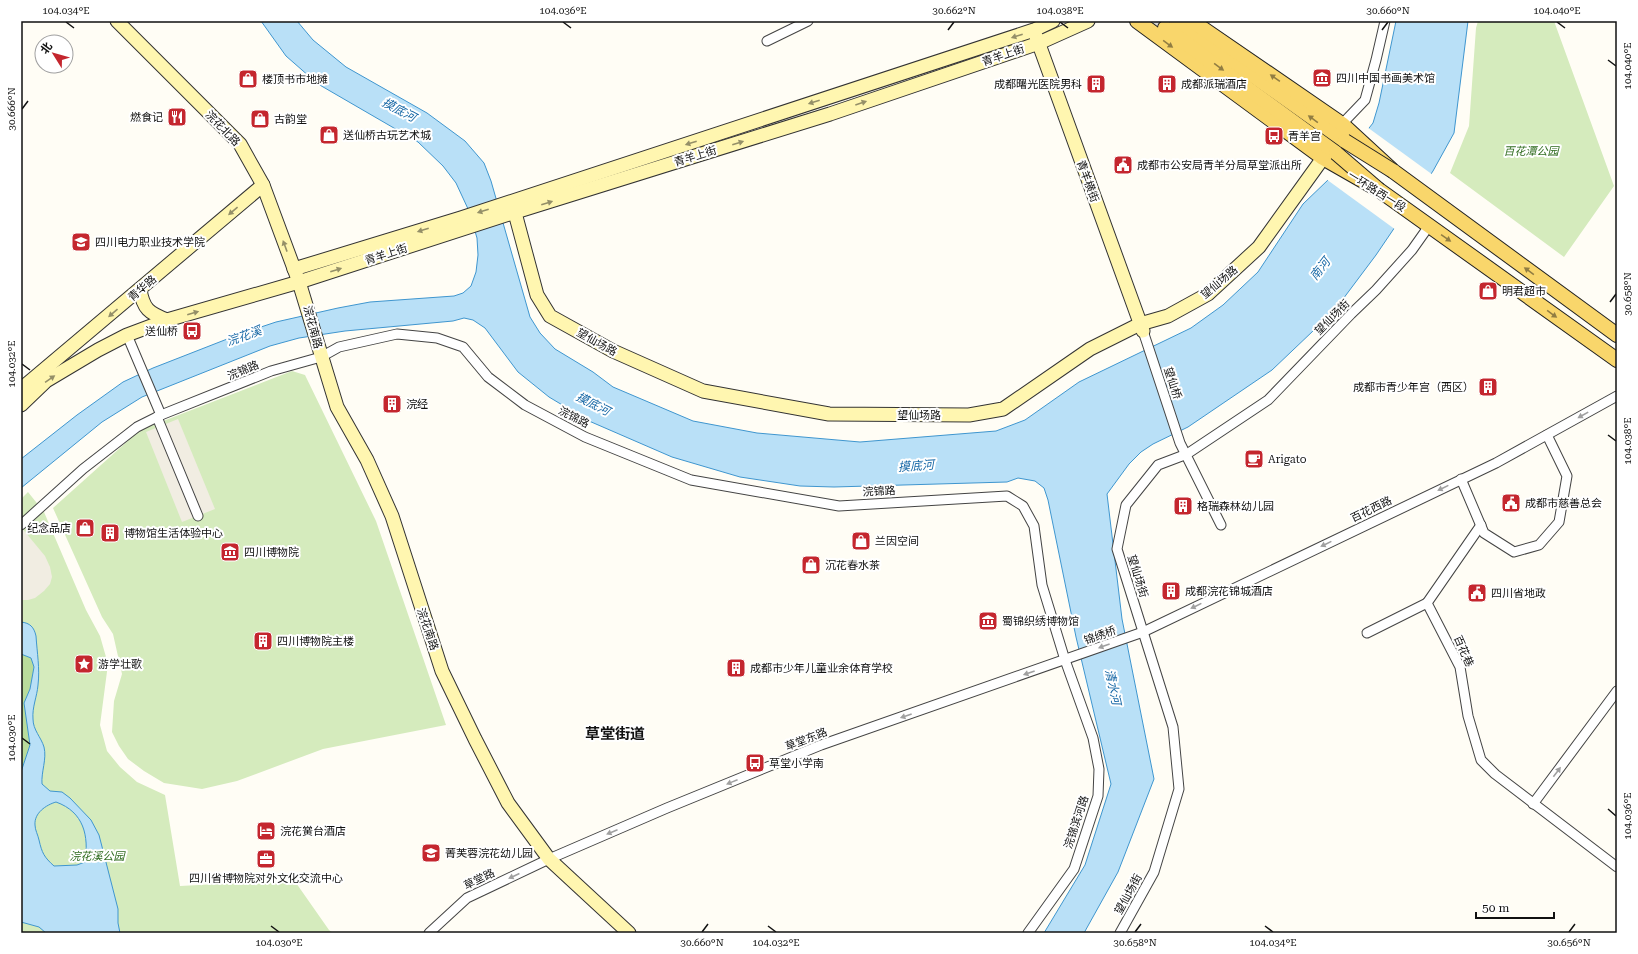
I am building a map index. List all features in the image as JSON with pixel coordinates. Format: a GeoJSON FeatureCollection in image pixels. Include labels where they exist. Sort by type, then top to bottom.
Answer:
{"type":"FeatureCollection","features":[{"type":"Feature","properties":{"kind":"main road","name":"浣花北路"},"geometry":{"type":"LineString","coordinates":[[117,21],[240,144],[263,185],[299,282]]}},
{"type":"Feature","properties":{"kind":"main road","name":"青羊上街"},"geometry":{"type":"LineString","coordinates":[[510,210],[1034,30],[1054,21]]}},
{"type":"Feature","properties":{"kind":"main road","name":"青羊上街"},"geometry":{"type":"LineString","coordinates":[[294,269],[510,210],[830,114],[1039,43],[1088,21]]}},
{"type":"Feature","properties":{"kind":"main road"},"geometry":{"type":"LineString","coordinates":[[1137,21],[1330,158]]}},
{"type":"Feature","properties":{"kind":"main road"},"geometry":{"type":"LineString","coordinates":[[1192,21],[1346,133],[1393,171],[1617,335]]}},
{"type":"Feature","properties":{"kind":"main road"},"geometry":{"type":"LineString","coordinates":[[1170,24],[1330,158]]}},
{"type":"Feature","properties":{"kind":"main road"},"geometry":{"type":"LineString","coordinates":[[1170,24],[1346,133]]}},
{"type":"Feature","properties":{"kind":"main road","name":"青羊横街"},"geometry":{"type":"LineString","coordinates":[[1034,30],[1142,327]]}},
{"type":"Feature","properties":{"kind":"main road","name":"一环路西一段"},"geometry":{"type":"LineString","coordinates":[[1330,158],[1415,215],[1617,360]]}},
{"type":"Feature","properties":{"kind":"main road","name":"望仙场路"},"geometry":{"type":"LineString","coordinates":[[510,210],[537,295],[550,316],[613,352],[703,391],[830,414],[969,415],[1003,409],[1090,350],[1168,316],[1208,294],[1259,247],[1330,158]]}},
{"type":"Feature","properties":{"kind":"main road","name":"青华路"},"geometry":{"type":"LineString","coordinates":[[21,389],[263,185]]}},
{"type":"Feature","properties":{"kind":"main road","name":"青羊上街"},"geometry":{"type":"LineString","coordinates":[[299,282],[464,223]]}},
{"type":"Feature","properties":{"kind":"main road"},"geometry":{"type":"LineString","coordinates":[[21,405],[46,381],[98,350],[127,335],[167,320],[299,282]]}},
{"type":"Feature","properties":{"kind":"main road","name":"浣花南路"},"geometry":{"type":"LineString","coordinates":[[299,282],[337,407],[367,460],[392,516],[442,671],[508,803],[549,859],[629,933]]}},
{"type":"Feature","properties":{"kind":"main road"},"geometry":{"type":"LineString","coordinates":[[140,289],[142,301],[147,310],[167,320]]}},
{"type":"Feature","properties":{"kind":"street"},"geometry":{"type":"LineString","coordinates":[[767,41],[808,21]]}},
{"type":"Feature","properties":{"kind":"street"},"geometry":{"type":"LineString","coordinates":[[1346,133],[1365,100],[1385,21]]}},
{"type":"Feature","properties":{"kind":"street","name":"望仙场街"},"geometry":{"type":"LineString","coordinates":[[1120,933],[1154,872],[1179,789],[1173,727],[1117,549],[1126,505],[1158,465],[1186,454],[1268,400],[1376,290],[1412,250],[1429,226]]}},
{"type":"Feature","properties":{"kind":"street","name":"望仙桥"},"geometry":{"type":"LineString","coordinates":[[1142,327],[1180,443],[1221,525]]}},
{"type":"Feature","properties":{"kind":"street","name":"浣锦路"},"geometry":{"type":"LineString","coordinates":[[21,525],[119,441],[137,427],[159,416],[271,371],[321,357],[339,347],[397,334],[437,338],[463,347],[488,377],[525,405],[585,437],[691,480],[839,506],[1007,496],[1023,506],[1034,526],[1042,585],[1065,660]]}},
{"type":"Feature","properties":{"kind":"street"},"geometry":{"type":"LineString","coordinates":[[127,335],[153,394],[159,416],[198,516]]}},
{"type":"Feature","properties":{"kind":"street","name":"百花西路"},"geometry":{"type":"LineString","coordinates":[[1131,636],[1143,632],[1496,463],[1617,396]]}},
{"type":"Feature","properties":{"kind":"street"},"geometry":{"type":"LineString","coordinates":[[1461,479],[1484,533],[1514,552],[1539,545],[1559,522],[1567,476],[1547,434]]}},
{"type":"Feature","properties":{"kind":"street"},"geometry":{"type":"LineString","coordinates":[[1367,633],[1427,603],[1481,525]]}},
{"type":"Feature","properties":{"kind":"street","name":"百花巷"},"geometry":{"type":"LineString","coordinates":[[1427,603],[1460,667],[1468,716],[1481,760],[1495,774],[1533,804],[1617,867]]}},
{"type":"Feature","properties":{"kind":"street","name":"锦绣桥"},"geometry":{"type":"LineString","coordinates":[[1077,656],[1131,636]]}},
{"type":"Feature","properties":{"kind":"street","name":"草堂东路"},"geometry":{"type":"LineString","coordinates":[[549,859],[667,808],[821,745],[1077,656]]}},
{"type":"Feature","properties":{"kind":"street","name":"浣锦滨河路"},"geometry":{"type":"LineString","coordinates":[[1028,933],[1074,869],[1098,796],[1098,770],[1093,738],[1065,660]]}},
{"type":"Feature","properties":{"kind":"street"},"geometry":{"type":"LineString","coordinates":[[1533,804],[1617,691]]}},
{"type":"Feature","properties":{"kind":"street","name":"草堂路"},"geometry":{"type":"LineString","coordinates":[[429,933],[467,898],[549,859]]}},
{"type":"Feature","properties":{"kind":"green space","name":"百花潭公园"},"geometry":{"type":"Polygon","coordinates":[[[1478,21],[1554,21],[1614,186],[1564,257],[1450,173],[1469,126],[1476,28],[1478,21]]]}},
{"type":"Feature","properties":{"kind":"green space","name":"四川博物院"},"geometry":{"type":"Polygon","coordinates":[[[292,371],[305,375],[376,521],[446,725],[323,749],[237,781],[202,789],[164,783],[128,759],[112,732],[114,701],[122,674],[113,634],[102,617],[53,508],[140,430],[292,371]]]}},
{"type":"Feature","properties":{"kind":"green space","name":"浣花溪公园"},"geometry":{"type":"Polygon","coordinates":[[[28,492],[44,512],[86,610],[100,636],[108,664],[100,725],[107,751],[120,767],[137,782],[165,795],[180,886],[294,880],[329,930],[333,933],[21,933],[21,499],[28,492]]]}},
{"type":"Feature","properties":{"kind":"green space"},"geometry":{"type":"Polygon","coordinates":[[[21,654],[31,658],[34,667],[30,689],[24,703],[30,745],[21,772],[21,654]]]}},
{"type":"Feature","properties":{"kind":"shaded area"},"geometry":{"type":"Polygon","coordinates":[[[178,419],[215,509],[182,522],[146,432],[178,419]]]}},
{"type":"Feature","properties":{"kind":"shaded area"},"geometry":{"type":"Polygon","coordinates":[[[21,527],[45,556],[50,567],[52,577],[50,584],[44,591],[35,598],[28,600],[21,600],[21,527]]]}},
{"type":"Feature","properties":{"kind":"water"},"geometry":{"type":"Polygon","coordinates":[[[261,21],[297,21],[313,40],[346,67],[427,113],[465,141],[484,163],[491,181],[530,317],[540,333],[555,349],[593,372],[613,387],[693,421],[757,433],[860,442],[996,431],[1025,420],[1079,382],[1191,328],[1223,305],[1258,272],[1303,204],[1329,179],[1373,123],[1379,103],[1396,21],[1468,21],[1454,133],[1433,171],[1376,255],[1334,311],[1272,370],[1188,427],[1153,444],[1141,452],[1129,464],[1107,494],[1122,619],[1154,779],[1118,872],[1084,933],[1044,933],[1085,865],[1111,784],[1076,637],[1048,500],[1044,488],[1035,481],[1018,478],[1007,482],[834,487],[800,486],[740,477],[672,457],[589,421],[549,397],[518,372],[485,328],[473,320],[464,318],[453,321],[345,331],[299,338],[270,346],[142,397],[102,422],[21,488],[21,459],[77,415],[123,382],[153,368],[240,334],[276,322],[370,302],[454,296],[463,293],[471,286],[476,272],[478,255],[477,238],[469,211],[456,183],[443,166],[418,142],[318,84],[286,56],[261,21]]]}},
{"type":"Feature","properties":{"kind":"water"},"geometry":{"type":"Polygon","coordinates":[[[21,622],[27,623],[31,626],[36,636],[39,679],[33,710],[33,723],[43,743],[45,752],[42,784],[50,791],[62,792],[70,798],[91,820],[99,835],[118,909],[120,933],[46,933],[39,927],[21,922],[21,772],[30,745],[24,703],[30,689],[34,667],[31,658],[21,654],[21,622]],[[56,802],[52,803],[41,810],[35,821],[35,829],[42,852],[54,866],[77,865],[85,862],[85,834],[79,819],[65,806],[56,802]]]}},
{"type":"Feature","properties":{"kind":"pier"},"geometry":{"type":"Polygon","coordinates":[[[1367,127],[1433,175],[1396,230],[1326,179],[1367,127]]]}},
{"type":"Feature","properties":{"kind":"tunnel"},"geometry":{"type":"LineString","coordinates":[[1155,21],[1165,28]]}},
{"type":"Feature","properties":{"kind":"place","name":"四川中国书画美术馆"},"geometry":{"type":"Point","coordinates":[1322,78]}},
{"type":"Feature","properties":{"kind":"place","name":"楼顶书市地摊"},"geometry":{"type":"Point","coordinates":[248,79]}},
{"type":"Feature","properties":{"kind":"place","name":"成都曙光医院男科"},"geometry":{"type":"Point","coordinates":[1096,84]}},
{"type":"Feature","properties":{"kind":"place","name":"成都派瑞酒店"},"geometry":{"type":"Point","coordinates":[1167,84]}},
{"type":"Feature","properties":{"kind":"place","name":"燃食记"},"geometry":{"type":"Point","coordinates":[177,117]}},
{"type":"Feature","properties":{"kind":"place","name":"古韵堂"},"geometry":{"type":"Point","coordinates":[260,119]}},
{"type":"Feature","properties":{"kind":"place","name":"送仙桥古玩艺术城"},"geometry":{"type":"Point","coordinates":[329,135]}},
{"type":"Feature","properties":{"kind":"place","name":"青羊宫"},"geometry":{"type":"Point","coordinates":[1274,136]}},
{"type":"Feature","properties":{"kind":"place","name":"成都市公安局青羊分局草堂派出所"},"geometry":{"type":"Point","coordinates":[1123,165]}},
{"type":"Feature","properties":{"kind":"place","name":"四川电力职业技术学院"},"geometry":{"type":"Point","coordinates":[81,242]}},
{"type":"Feature","properties":{"kind":"place","name":"明君超市"},"geometry":{"type":"Point","coordinates":[1488,291]}},
{"type":"Feature","properties":{"kind":"place","name":"送仙桥"},"geometry":{"type":"Point","coordinates":[192,331]}},
{"type":"Feature","properties":{"kind":"place","name":"成都市青少年宫（西区）"},"geometry":{"type":"Point","coordinates":[1488,387]}},
{"type":"Feature","properties":{"kind":"place","name":"浣经"},"geometry":{"type":"Point","coordinates":[392,404]}},
{"type":"Feature","properties":{"kind":"place","name":"Arigato"},"geometry":{"type":"Point","coordinates":[1254,459]}},
{"type":"Feature","properties":{"kind":"place","name":"成都市慈善总会"},"geometry":{"type":"Point","coordinates":[1511,503]}},
{"type":"Feature","properties":{"kind":"place","name":"格瑞森林幼儿园"},"geometry":{"type":"Point","coordinates":[1183,506]}},
{"type":"Feature","properties":{"kind":"place","name":"纪念品店"},"geometry":{"type":"Point","coordinates":[85,528]}},
{"type":"Feature","properties":{"kind":"place","name":"博物馆生活体验中心"},"geometry":{"type":"Point","coordinates":[110,533]}},
{"type":"Feature","properties":{"kind":"place","name":"兰因空间"},"geometry":{"type":"Point","coordinates":[861,541]}},
{"type":"Feature","properties":{"kind":"place","name":"四川博物院"},"geometry":{"type":"Point","coordinates":[230,552]}},
{"type":"Feature","properties":{"kind":"place","name":"沉花春水茶"},"geometry":{"type":"Point","coordinates":[811,565]}},
{"type":"Feature","properties":{"kind":"place","name":"成都浣花锦城酒店"},"geometry":{"type":"Point","coordinates":[1171,591]}},
{"type":"Feature","properties":{"kind":"place","name":"四川省地政"},"geometry":{"type":"Point","coordinates":[1477,593]}},
{"type":"Feature","properties":{"kind":"place","name":"蜀锦织绣博物馆"},"geometry":{"type":"Point","coordinates":[988,621]}},
{"type":"Feature","properties":{"kind":"place","name":"四川博物院主楼"},"geometry":{"type":"Point","coordinates":[263,641]}},
{"type":"Feature","properties":{"kind":"place","name":"游学壮歌"},"geometry":{"type":"Point","coordinates":[84,664]}},
{"type":"Feature","properties":{"kind":"place","name":"成都市少年儿童业余体育学校"},"geometry":{"type":"Point","coordinates":[736,668]}},
{"type":"Feature","properties":{"kind":"place","name":"草堂小学南"},"geometry":{"type":"Point","coordinates":[755,763]}},
{"type":"Feature","properties":{"kind":"place","name":"浣花黉台酒店"},"geometry":{"type":"Point","coordinates":[266,831]}},
{"type":"Feature","properties":{"kind":"place","name":"菁芙蓉浣花幼儿园"},"geometry":{"type":"Point","coordinates":[431,853]}},
{"type":"Feature","properties":{"kind":"place","name":"四川省博物院对外文化交流中心"},"geometry":{"type":"Point","coordinates":[266,859]}},
{"type":"Feature","properties":{"kind":"district","name":"草堂街道"},"geometry":{"type":"Point","coordinates":[615,734]}},
{"type":"Feature","properties":{"kind":"water label","name":"摸底河"},"geometry":{"type":"Point","coordinates":[399,110]}},
{"type":"Feature","properties":{"kind":"water label","name":"南河"},"geometry":{"type":"Point","coordinates":[1320,269]}},
{"type":"Feature","properties":{"kind":"water label","name":"浣花溪"},"geometry":{"type":"Point","coordinates":[244,336]}},
{"type":"Feature","properties":{"kind":"water label","name":"摸底河"},"geometry":{"type":"Point","coordinates":[593,404]}},
{"type":"Feature","properties":{"kind":"water label","name":"摸底河"},"geometry":{"type":"Point","coordinates":[916,466]}},
{"type":"Feature","properties":{"kind":"water label","name":"清水河"},"geometry":{"type":"Point","coordinates":[1113,687]}}]}
